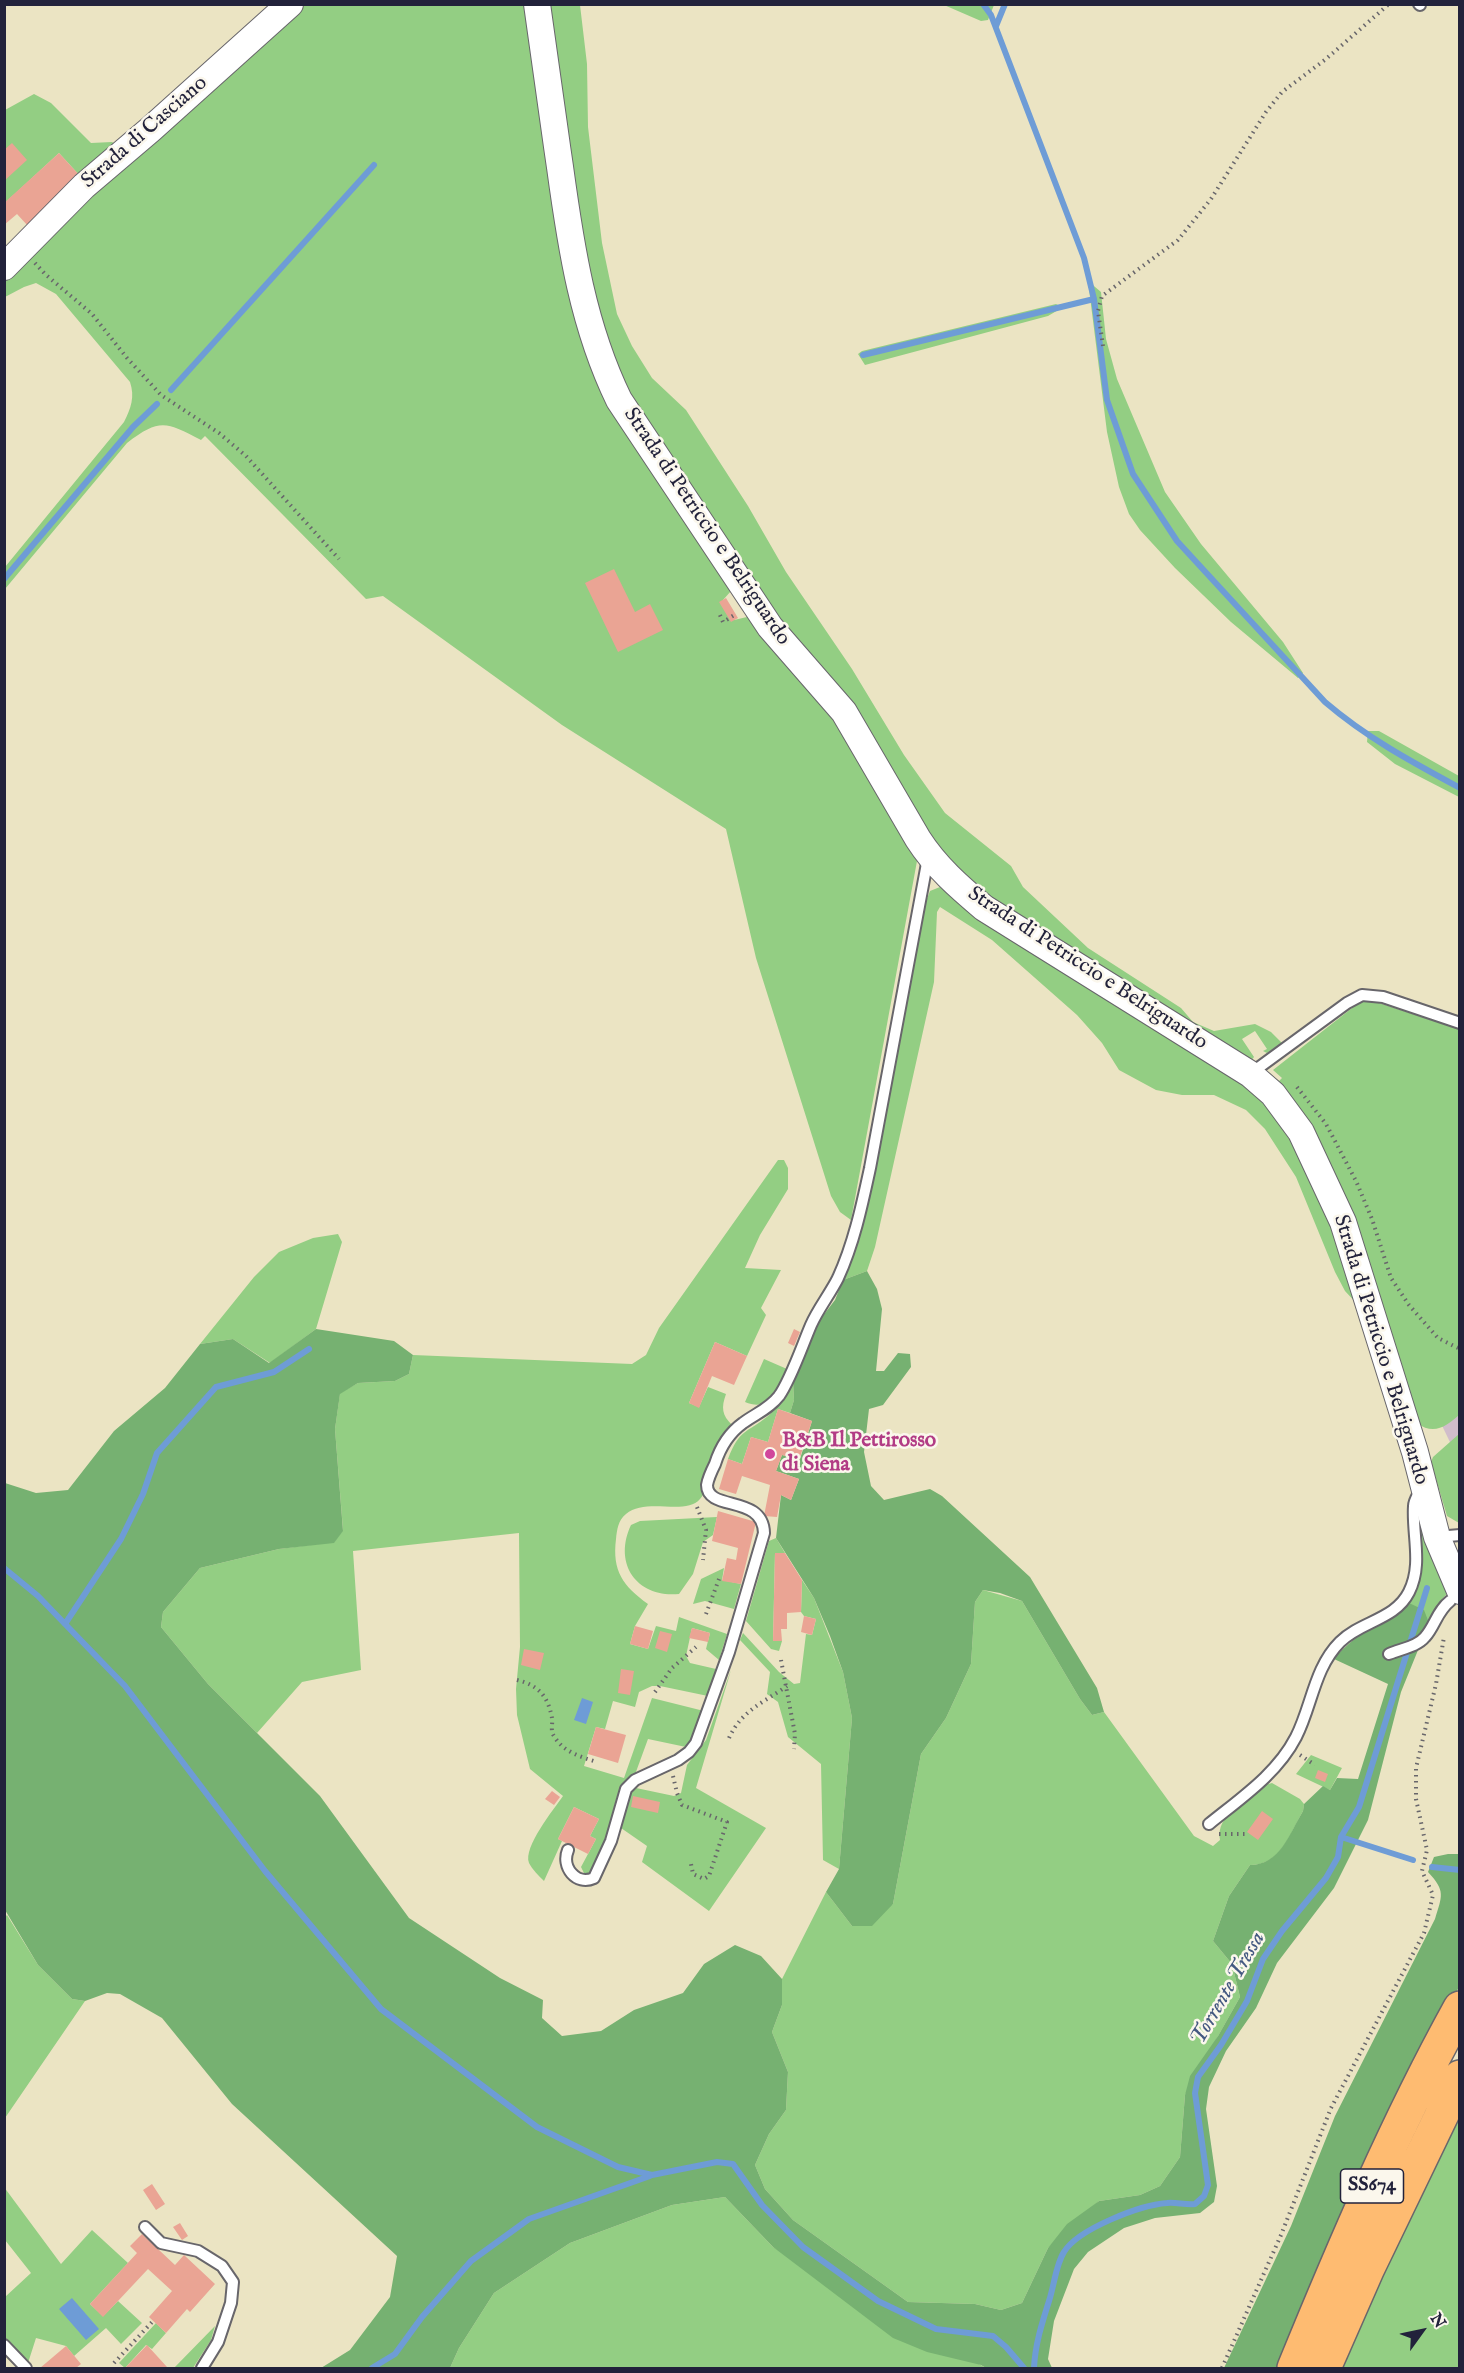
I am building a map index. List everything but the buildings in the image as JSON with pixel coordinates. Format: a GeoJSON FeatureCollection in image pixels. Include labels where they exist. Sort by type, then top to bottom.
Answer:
{"type":"FeatureCollection","features":[{"type":"Feature","properties":{"kind":"highway","name":"SS674"},"geometry":{"type":"LineString","coordinates":[[1294,2368],[1337,2261],[1418,2085],[1460,2008]]}},
{"type":"Feature","properties":{"kind":"highway","name":"SS674"},"geometry":{"type":"LineString","coordinates":[[1324,2368],[1372,2260],[1460,2077]]}},
{"type":"Feature","properties":{"kind":"street","name":"Strada di Casciano"},"geometry":{"type":"LineString","coordinates":[[4,267],[23,245],[84,186],[290,4]]}},
{"type":"Feature","properties":{"kind":"street","name":"Strada di Petriccio e Belriguardo"},"geometry":{"type":"LineString","coordinates":[[537,4],[573,260],[587,316],[604,369],[619,400],[748,597],[770,627],[843,712],[928,855],[948,877],[984,908],[1250,1074],[1273,1094],[1301,1132],[1343,1222],[1415,1452],[1422,1486],[1448,1536],[1455,1596]]}},
{"type":"Feature","properties":{"kind":"lane"},"geometry":{"type":"LineString","coordinates":[[568,1850],[565,1857],[567,1869],[572,1875],[582,1880],[594,1878],[611,1841],[626,1789],[635,1780],[670,1764],[689,1752],[703,1729],[729,1652],[764,1533],[764,1522],[760,1516],[754,1511],[714,1498],[707,1485],[718,1453],[735,1429],[768,1407],[780,1395],[814,1318],[839,1275],[859,1217],[870,1168],[928,855]]}},
{"type":"Feature","properties":{"kind":"lane"},"geometry":{"type":"LineString","coordinates":[[1250,1074],[1347,1003],[1362,995],[1383,997],[1460,1023]]}},
{"type":"Feature","properties":{"kind":"lane"},"geometry":{"type":"LineString","coordinates":[[1209,1824],[1260,1782],[1286,1755],[1305,1715],[1324,1663],[1334,1649],[1351,1633],[1381,1619],[1402,1603],[1410,1590],[1414,1575],[1417,1546],[1414,1504],[1422,1486]]}},
{"type":"Feature","properties":{"kind":"lane"},"geometry":{"type":"LineString","coordinates":[[1393,1652],[1413,1645],[1426,1637],[1442,1608],[1455,1596]]}},
{"type":"Feature","properties":{"kind":"lane"},"geometry":{"type":"LineString","coordinates":[[145,2227],[161,2243],[198,2252],[222,2266],[233,2282],[231,2303],[218,2342],[202,2368]]}},
{"type":"Feature","properties":{"kind":"lane"},"geometry":{"type":"LineString","coordinates":[[4,2344],[26,2368]]}},
{"type":"Feature","properties":{"kind":"path"},"geometry":{"type":"LineString","coordinates":[[1103,346],[1098,311],[1102,296],[1178,240],[1211,199],[1266,112],[1282,92],[1326,59],[1389,4]]}},
{"type":"Feature","properties":{"kind":"path"},"geometry":{"type":"LineString","coordinates":[[23,245],[45,274],[92,314],[127,358],[161,395],[219,433],[246,456],[339,559]]}},
{"type":"Feature","properties":{"kind":"path"},"geometry":{"type":"LineString","coordinates":[[720,615],[723,622],[740,612]]}},
{"type":"Feature","properties":{"kind":"path"},"geometry":{"type":"LineString","coordinates":[[1296,1086],[1326,1124],[1356,1181],[1372,1219],[1391,1278],[1409,1305],[1438,1338],[1460,1349]]}},
{"type":"Feature","properties":{"kind":"path"},"geometry":{"type":"LineString","coordinates":[[697,1507],[706,1530],[703,1560]]}},
{"type":"Feature","properties":{"kind":"path"},"geometry":{"type":"LineString","coordinates":[[706,1614],[719,1579]]}},
{"type":"Feature","properties":{"kind":"path"},"geometry":{"type":"LineString","coordinates":[[1222,2368],[1281,2235],[1331,2108],[1424,1933],[1430,1915],[1433,1895],[1422,1871],[1427,1850],[1416,1799],[1416,1768],[1455,1596]]}},
{"type":"Feature","properties":{"kind":"path"},"geometry":{"type":"LineString","coordinates":[[655,1692],[672,1668],[696,1647]]}},
{"type":"Feature","properties":{"kind":"path"},"geometry":{"type":"LineString","coordinates":[[781,1660],[795,1734],[794,1749]]}},
{"type":"Feature","properties":{"kind":"path"},"geometry":{"type":"LineString","coordinates":[[517,1680],[532,1683],[542,1693],[552,1718],[550,1734],[577,1756],[597,1762]]}},
{"type":"Feature","properties":{"kind":"path"},"geometry":{"type":"LineString","coordinates":[[729,1738],[735,1725],[752,1707],[787,1686]]}},
{"type":"Feature","properties":{"kind":"path"},"geometry":{"type":"LineString","coordinates":[[670,1764],[682,1805],[727,1822],[709,1876],[704,1879],[693,1874],[691,1864]]}},
{"type":"Feature","properties":{"kind":"path"},"geometry":{"type":"LineString","coordinates":[[1209,1824],[1215,1833],[1245,1834]]}},
{"type":"Feature","properties":{"kind":"path"},"geometry":{"type":"LineString","coordinates":[[114,2363],[153,2321]]}},
{"type":"Feature","properties":{"kind":"shaded area"},"geometry":{"type":"Polygon","coordinates":[[[1459,1367],[1459,1461],[1437,1415],[1459,1367]]]}},
{"type":"Feature","properties":{"kind":"green space"},"geometry":{"type":"Polygon","coordinates":[[[304,5],[528,5],[579,318],[731,591],[723,600],[734,620],[747,617],[816,695],[846,739],[914,854],[917,861],[851,1220],[840,1212],[831,1196],[756,958],[726,829],[562,725],[383,596],[366,599],[205,436],[201,440],[179,429],[163,425],[148,429],[127,443],[5,589],[5,567],[124,422],[132,393],[130,382],[56,294],[36,283],[5,297],[5,281],[32,249],[304,5]]]}},
{"type":"Feature","properties":{"kind":"green space"},"geometry":{"type":"Polygon","coordinates":[[[547,5],[580,5],[587,64],[588,127],[602,243],[617,314],[632,346],[652,378],[686,410],[748,506],[786,572],[852,669],[904,755],[945,813],[1011,866],[1023,887],[1088,948],[1181,1008],[1193,1022],[1214,1031],[1255,1024],[1271,1032],[1282,1043],[1267,1053],[1263,1051],[1267,1049],[1255,1031],[1242,1039],[1254,1057],[1250,1062],[988,897],[930,841],[628,394],[616,370],[583,256],[547,5]]]}},
{"type":"Feature","properties":{"kind":"green space"},"geometry":{"type":"Polygon","coordinates":[[[944,5],[994,5],[988,20],[981,21],[944,5]]]}},
{"type":"Feature","properties":{"kind":"green space"},"geometry":{"type":"Polygon","coordinates":[[[34,94],[51,103],[91,143],[112,142],[117,145],[81,177],[59,153],[5,203],[5,110],[34,94]]]}},
{"type":"Feature","properties":{"kind":"green space"},"geometry":{"type":"Polygon","coordinates":[[[1088,281],[1101,292],[1106,339],[1117,379],[1165,492],[1201,544],[1283,642],[1303,673],[1298,678],[1231,622],[1175,568],[1140,530],[1129,514],[1119,487],[1107,432],[1088,281]]]}},
{"type":"Feature","properties":{"kind":"green space"},"geometry":{"type":"Polygon","coordinates":[[[1056,304],[1060,309],[1048,316],[865,365],[858,354],[862,351],[1056,304]]]}},
{"type":"Feature","properties":{"kind":"green space"},"geometry":{"type":"Polygon","coordinates":[[[1368,731],[1379,731],[1459,776],[1459,797],[1395,764],[1367,742],[1368,731]]]}},
{"type":"Feature","properties":{"kind":"green space"},"geometry":{"type":"Polygon","coordinates":[[[940,887],[977,915],[1267,1100],[1314,1178],[1359,1306],[1345,1291],[1335,1272],[1296,1177],[1265,1129],[1246,1110],[1214,1095],[1182,1095],[1156,1090],[1119,1070],[1102,1043],[1077,1015],[992,940],[940,907],[937,912],[934,982],[875,1247],[867,1271],[843,1280],[864,1219],[925,904],[930,891],[940,887]]]}},
{"type":"Feature","properties":{"kind":"green space"},"geometry":{"type":"Polygon","coordinates":[[[1361,1001],[1379,1003],[1459,1029],[1460,1414],[1445,1426],[1435,1429],[1423,1427],[1417,1423],[1270,1074],[1279,1081],[1282,1078],[1273,1070],[1361,1001]]]}},
{"type":"Feature","properties":{"kind":"green space"},"geometry":{"type":"Polygon","coordinates":[[[778,1160],[784,1160],[788,1168],[788,1189],[760,1235],[745,1268],[781,1270],[761,1308],[766,1315],[747,1356],[715,1342],[689,1403],[699,1407],[708,1387],[726,1394],[723,1411],[732,1425],[708,1464],[703,1494],[694,1504],[685,1506],[634,1509],[621,1519],[617,1529],[615,1550],[621,1577],[632,1591],[648,1604],[635,1626],[630,1644],[648,1649],[656,1626],[676,1631],[679,1617],[727,1634],[719,1660],[706,1649],[710,1633],[692,1628],[686,1656],[690,1663],[716,1669],[708,1696],[652,1686],[639,1692],[635,1707],[613,1701],[605,1729],[596,1727],[584,1766],[624,1778],[652,1698],[704,1711],[694,1740],[686,1747],[648,1739],[633,1780],[622,1784],[602,1852],[590,1873],[584,1873],[581,1867],[596,1839],[590,1836],[599,1819],[574,1807],[558,1839],[562,1841],[544,1881],[529,1863],[528,1856],[535,1838],[563,1796],[530,1769],[517,1715],[516,1689],[520,1647],[519,1533],[353,1551],[361,1670],[302,1682],[257,1733],[208,1684],[161,1627],[163,1612],[200,1568],[279,1549],[334,1542],[343,1530],[335,1429],[340,1393],[358,1383],[395,1381],[409,1374],[413,1355],[632,1364],[646,1355],[659,1328],[778,1160]]]}},
{"type":"Feature","properties":{"kind":"green space"},"geometry":{"type":"Polygon","coordinates":[[[338,1234],[342,1242],[316,1329],[270,1363],[233,1339],[200,1344],[254,1277],[279,1252],[313,1238],[338,1234]]]}},
{"type":"Feature","properties":{"kind":"green space"},"geometry":{"type":"Polygon","coordinates":[[[867,1271],[877,1289],[882,1309],[876,1371],[884,1371],[898,1353],[910,1354],[911,1367],[883,1405],[869,1409],[864,1452],[871,1486],[884,1500],[930,1489],[942,1496],[1030,1577],[1097,1688],[1104,1712],[1092,1715],[1080,1699],[1022,1601],[983,1590],[975,1602],[971,1664],[946,1718],[921,1754],[893,1904],[872,1926],[852,1926],[826,1892],[839,1869],[852,1718],[843,1672],[814,1598],[776,1538],[781,1495],[791,1500],[799,1479],[776,1471],[782,1455],[800,1459],[812,1421],[790,1413],[794,1400],[793,1381],[819,1321],[835,1300],[843,1280],[867,1271]]]}},
{"type":"Feature","properties":{"kind":"green space"},"geometry":{"type":"Polygon","coordinates":[[[316,1329],[394,1341],[413,1355],[409,1374],[395,1381],[358,1383],[340,1394],[335,1429],[343,1531],[334,1543],[279,1549],[200,1568],[163,1612],[161,1627],[208,1684],[320,1796],[409,1918],[500,1978],[543,2000],[542,2018],[562,2036],[601,2031],[634,2010],[683,1993],[704,1964],[735,1945],[761,1956],[782,1979],[782,2005],[772,2032],[788,2072],[786,2110],[769,2134],[755,2165],[765,2189],[793,2220],[908,2302],[975,2304],[1001,2310],[1022,2303],[1048,2248],[1067,2224],[1099,2201],[1140,2195],[1160,2186],[1180,2157],[1185,2095],[1190,2076],[1218,2036],[1240,1997],[1232,1964],[1213,1941],[1229,1896],[1250,1865],[1269,1860],[1283,1847],[1303,1811],[1304,1804],[1323,1786],[1330,1790],[1337,1778],[1358,1779],[1388,1684],[1334,1659],[1360,1635],[1409,1603],[1424,1610],[1429,1623],[1401,1692],[1368,1820],[1334,1888],[1277,1963],[1256,2008],[1226,2051],[1209,2087],[1206,2109],[1217,2186],[1214,2202],[1200,2213],[1155,2218],[1124,2228],[1088,2252],[1074,2269],[1054,2321],[1048,2359],[1052,2368],[986,2368],[927,2352],[893,2338],[773,2247],[725,2197],[672,2205],[570,2243],[494,2293],[459,2348],[450,2368],[321,2368],[350,2350],[390,2297],[397,2256],[232,2104],[162,2018],[120,1994],[107,1993],[85,2001],[72,1999],[38,1965],[5,1910],[5,1483],[36,1493],[68,1490],[114,1431],[165,1388],[200,1344],[233,1339],[269,1363],[316,1329]]]}},
{"type":"Feature","properties":{"kind":"green space"},"geometry":{"type":"Polygon","coordinates":[[[764,1359],[787,1369],[773,1397],[754,1405],[745,1402],[764,1359]]]}},
{"type":"Feature","properties":{"kind":"green space"},"geometry":{"type":"Polygon","coordinates":[[[793,1381],[794,1400],[790,1413],[778,1409],[768,1442],[751,1437],[742,1464],[728,1459],[740,1437],[772,1412],[793,1381]]]}},
{"type":"Feature","properties":{"kind":"green space"},"geometry":{"type":"Polygon","coordinates":[[[1459,1434],[1459,1523],[1447,1516],[1431,1462],[1433,1457],[1459,1434]]]}},
{"type":"Feature","properties":{"kind":"green space"},"geometry":{"type":"Polygon","coordinates":[[[1416,1512],[1451,1589],[1438,1604],[1429,1623],[1409,1603],[1420,1570],[1416,1512]]]}},
{"type":"Feature","properties":{"kind":"green space"},"geometry":{"type":"Polygon","coordinates":[[[717,1517],[713,1535],[703,1542],[693,1574],[679,1594],[664,1594],[651,1590],[640,1584],[632,1575],[627,1565],[625,1552],[626,1539],[631,1525],[640,1521],[717,1517]]]}},
{"type":"Feature","properties":{"kind":"green space"},"geometry":{"type":"Polygon","coordinates":[[[776,1538],[785,1553],[775,1553],[773,1641],[782,1641],[779,1651],[771,1649],[746,1621],[769,1541],[776,1538]]]}},
{"type":"Feature","properties":{"kind":"green space"},"geometry":{"type":"Polygon","coordinates":[[[724,1568],[722,1580],[741,1584],[734,1609],[705,1601],[693,1604],[701,1579],[724,1568]]]}},
{"type":"Feature","properties":{"kind":"green space"},"geometry":{"type":"Polygon","coordinates":[[[802,1580],[814,1598],[843,1672],[852,1718],[839,1869],[823,1860],[821,1764],[788,1737],[778,1702],[767,1694],[770,1672],[740,1640],[743,1633],[779,1672],[794,1684],[800,1683],[806,1634],[812,1635],[816,1619],[804,1616],[801,1612],[802,1580]]]}},
{"type":"Feature","properties":{"kind":"green space"},"geometry":{"type":"Polygon","coordinates":[[[983,1590],[1022,1601],[1080,1699],[1092,1715],[1104,1712],[1194,1836],[1213,1846],[1220,1840],[1220,1831],[1228,1815],[1265,1785],[1272,1783],[1300,1799],[1304,1804],[1303,1811],[1283,1847],[1269,1860],[1261,1864],[1250,1865],[1229,1896],[1213,1941],[1232,1964],[1240,1997],[1185,2095],[1180,2157],[1160,2186],[1140,2195],[1099,2201],[1048,2248],[1022,2303],[1001,2310],[975,2304],[908,2302],[793,2220],[765,2189],[755,2165],[769,2134],[786,2110],[788,2072],[772,2032],[782,2005],[782,1979],[826,1892],[852,1926],[893,1904],[921,1754],[946,1718],[971,1664],[975,1602],[983,1590]]]}},
{"type":"Feature","properties":{"kind":"green space"},"geometry":{"type":"Polygon","coordinates":[[[731,1670],[696,1788],[766,1828],[709,1911],[642,1862],[647,1846],[621,1828],[627,1800],[636,1788],[674,1796],[681,1793],[687,1765],[706,1740],[731,1670]]]}},
{"type":"Feature","properties":{"kind":"green space"},"geometry":{"type":"Polygon","coordinates":[[[1311,1755],[1342,1768],[1330,1790],[1296,1774],[1311,1755]]]}},
{"type":"Feature","properties":{"kind":"green space"},"geometry":{"type":"Polygon","coordinates":[[[1459,1854],[1459,1987],[1410,2079],[1282,2368],[1224,2368],[1291,2226],[1335,2116],[1435,1919],[1441,1894],[1438,1884],[1428,1872],[1434,1857],[1459,1854]]]}},
{"type":"Feature","properties":{"kind":"green space"},"geometry":{"type":"Polygon","coordinates":[[[7,1915],[38,1965],[72,1999],[85,2001],[5,2118],[4,1918],[7,1915]]]}},
{"type":"Feature","properties":{"kind":"green space"},"geometry":{"type":"Polygon","coordinates":[[[1459,2101],[1459,2368],[1339,2368],[1459,2101]]]}},
{"type":"Feature","properties":{"kind":"green space"},"geometry":{"type":"Polygon","coordinates":[[[4,2187],[61,2264],[92,2230],[128,2263],[90,2304],[103,2316],[118,2301],[142,2323],[121,2344],[106,2328],[74,2356],[66,2346],[36,2338],[28,2363],[5,2337],[5,2297],[31,2273],[5,2240],[4,2187]]]}},
{"type":"Feature","properties":{"kind":"green space"},"geometry":{"type":"Polygon","coordinates":[[[725,2197],[773,2247],[986,2368],[450,2368],[459,2348],[494,2293],[570,2243],[672,2205],[725,2197]]]}},
{"type":"Feature","properties":{"kind":"green space"},"geometry":{"type":"Polygon","coordinates":[[[156,2323],[166,2333],[152,2349],[146,2345],[125,2368],[119,2363],[156,2323]]]}},
{"type":"Feature","properties":{"kind":"green space"},"geometry":{"type":"Polygon","coordinates":[[[215,2326],[211,2340],[193,2368],[174,2368],[215,2326]]]}},
{"type":"Feature","properties":{"kind":"water"},"geometry":{"type":"Polygon","coordinates":[[[582,1698],[593,1702],[586,1724],[574,1720],[582,1698]]]}},
{"type":"Feature","properties":{"kind":"water"},"geometry":{"type":"Polygon","coordinates":[[[72,2298],[99,2329],[86,2340],[59,2309],[72,2298]]]}},
{"type":"Feature","properties":{"kind":"waterway"},"geometry":{"type":"LineString","coordinates":[[983,4],[991,15],[1084,258],[1094,299],[1107,400],[1133,474],[1177,541],[1325,702],[1374,738],[1460,788]]}},
{"type":"Feature","properties":{"kind":"waterway"},"geometry":{"type":"LineString","coordinates":[[996,26],[1005,4]]}},
{"type":"Feature","properties":{"kind":"waterway"},"geometry":{"type":"LineString","coordinates":[[171,390],[374,165]]}},
{"type":"Feature","properties":{"kind":"waterway"},"geometry":{"type":"LineString","coordinates":[[863,355],[1094,299]]}},
{"type":"Feature","properties":{"kind":"waterway"},"geometry":{"type":"LineString","coordinates":[[4,579],[133,427],[157,404]]}},
{"type":"Feature","properties":{"kind":"waterway"},"geometry":{"type":"LineString","coordinates":[[65,1624],[121,1539],[143,1494],[157,1453],[216,1387],[274,1372],[309,1349]]}},
{"type":"Feature","properties":{"kind":"waterway"},"geometry":{"type":"LineString","coordinates":[[4,1568],[38,1596],[125,1686],[265,1871],[381,2009],[537,2127],[618,2167],[652,2175],[717,2162],[733,2164],[762,2205],[803,2247],[878,2301],[936,2329],[993,2336],[1024,2368]]}},
{"type":"Feature","properties":{"kind":"waterway","name":"Torrente Tressa"},"geometry":{"type":"LineString","coordinates":[[1034,2368],[1039,2334],[1057,2269],[1061,2257],[1071,2243],[1096,2227],[1126,2213],[1167,2203],[1195,2204],[1204,2196],[1208,2185],[1195,2093],[1198,2077],[1221,2045],[1247,2001],[1263,1959],[1282,1931],[1326,1878],[1338,1857],[1341,1837],[1359,1807],[1427,1588]]}},
{"type":"Feature","properties":{"kind":"waterway"},"geometry":{"type":"LineString","coordinates":[[1341,1837],[1413,1860]]}},
{"type":"Feature","properties":{"kind":"waterway"},"geometry":{"type":"LineString","coordinates":[[1432,1867],[1460,1870]]}},
{"type":"Feature","properties":{"kind":"waterway"},"geometry":{"type":"LineString","coordinates":[[372,2368],[395,2354],[422,2317],[471,2261],[529,2219],[650,2176]]}},
{"type":"Feature","properties":{"kind":"place","name":"B&B Il Pettirosso di Siena"},"geometry":{"type":"Point","coordinates":[770,1454]}}]}
